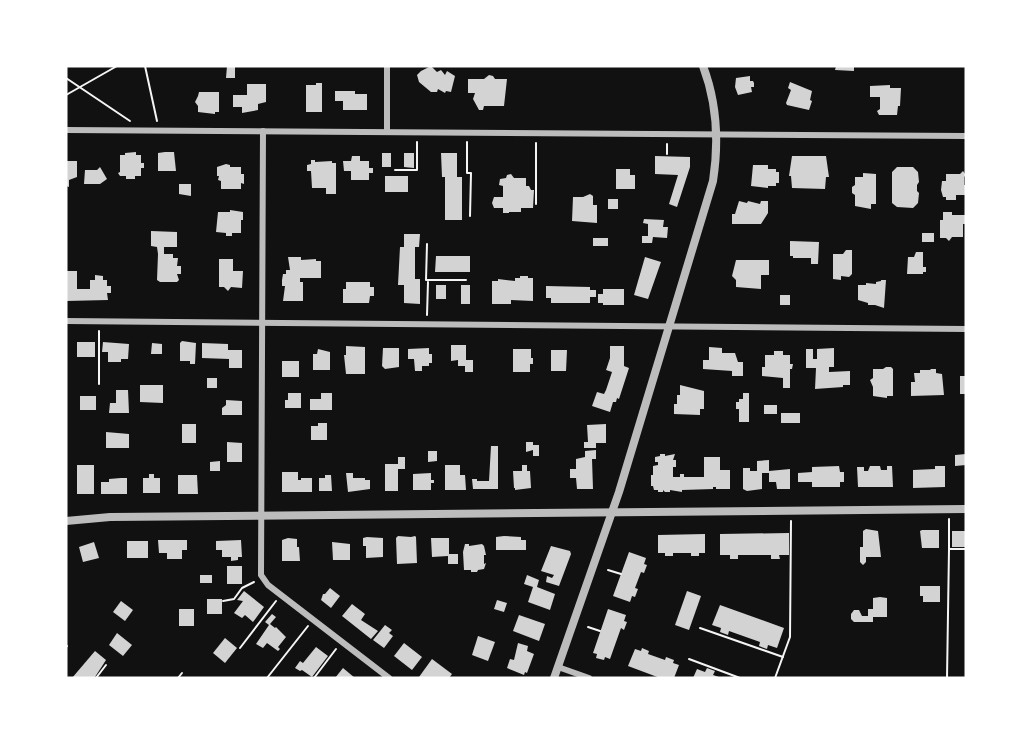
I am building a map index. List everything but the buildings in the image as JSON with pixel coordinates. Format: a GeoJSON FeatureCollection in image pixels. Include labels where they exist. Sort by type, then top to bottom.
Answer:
{"type":"FeatureCollection","features":[{"type":"Feature","properties":{"kind":"street"},"geometry":{"type":"LineString","coordinates":[[387,66],[387,132]]}},
{"type":"Feature","properties":{"kind":"street"},"geometry":{"type":"LineString","coordinates":[[554,678],[612,512],[710,192],[717,156],[716,135],[712,95],[703,66]]}},
{"type":"Feature","properties":{"kind":"street"},"geometry":{"type":"LineString","coordinates":[[66,130],[966,136]]}},
{"type":"Feature","properties":{"kind":"street"},"geometry":{"type":"LineString","coordinates":[[263,131],[261,572],[264,580],[388,678]]}},
{"type":"Feature","properties":{"kind":"street"},"geometry":{"type":"LineString","coordinates":[[66,321],[966,329]]}},
{"type":"Feature","properties":{"kind":"street"},"geometry":{"type":"LineString","coordinates":[[66,520],[89,517],[966,509]]}},
{"type":"Feature","properties":{"kind":"street"},"geometry":{"type":"LineString","coordinates":[[558,667],[589,678]]}},
{"type":"Feature","properties":{"kind":"path"},"geometry":{"type":"LineString","coordinates":[[66,95],[117,66]]}},
{"type":"Feature","properties":{"kind":"path"},"geometry":{"type":"LineString","coordinates":[[144,66],[157,122]]}},
{"type":"Feature","properties":{"kind":"path"},"geometry":{"type":"LineString","coordinates":[[66,78],[130,121]]}},
{"type":"Feature","properties":{"kind":"path"},"geometry":{"type":"LineString","coordinates":[[394,170],[417,170],[417,142]]}},
{"type":"Feature","properties":{"kind":"path"},"geometry":{"type":"LineString","coordinates":[[467,142],[467,173],[471,173],[470,216]]}},
{"type":"Feature","properties":{"kind":"path"},"geometry":{"type":"LineString","coordinates":[[536,143],[536,204]]}},
{"type":"Feature","properties":{"kind":"path"},"geometry":{"type":"LineString","coordinates":[[667,144],[668,154]]}},
{"type":"Feature","properties":{"kind":"path"},"geometry":{"type":"LineString","coordinates":[[426,244],[428,315]]}},
{"type":"Feature","properties":{"kind":"path"},"geometry":{"type":"LineString","coordinates":[[428,280],[466,280]]}},
{"type":"Feature","properties":{"kind":"path"},"geometry":{"type":"LineString","coordinates":[[99,331],[99,384]]}},
{"type":"Feature","properties":{"kind":"path"},"geometry":{"type":"LineString","coordinates":[[947,678],[949,519]]}},
{"type":"Feature","properties":{"kind":"path"},"geometry":{"type":"LineString","coordinates":[[775,678],[790,637],[791,521]]}},
{"type":"Feature","properties":{"kind":"path"},"geometry":{"type":"LineString","coordinates":[[949,549],[966,549]]}},
{"type":"Feature","properties":{"kind":"path"},"geometry":{"type":"LineString","coordinates":[[608,570],[621,574]]}},
{"type":"Feature","properties":{"kind":"path"},"geometry":{"type":"LineString","coordinates":[[223,601],[234,599],[242,588],[254,582]]}},
{"type":"Feature","properties":{"kind":"path"},"geometry":{"type":"LineString","coordinates":[[240,648],[276,601]]}},
{"type":"Feature","properties":{"kind":"path"},"geometry":{"type":"LineString","coordinates":[[267,678],[308,626]]}},
{"type":"Feature","properties":{"kind":"path"},"geometry":{"type":"LineString","coordinates":[[588,627],[600,631]]}},
{"type":"Feature","properties":{"kind":"path"},"geometry":{"type":"LineString","coordinates":[[700,628],[783,657]]}},
{"type":"Feature","properties":{"kind":"path"},"geometry":{"type":"LineString","coordinates":[[314,678],[337,648]]}},
{"type":"Feature","properties":{"kind":"path"},"geometry":{"type":"LineString","coordinates":[[688,660],[740,678]]}},
{"type":"Feature","properties":{"kind":"path"},"geometry":{"type":"LineString","coordinates":[[96,678],[106,665]]}},
{"type":"Feature","properties":{"kind":"path"},"geometry":{"type":"LineString","coordinates":[[178,678],[182,673]]}}]}
